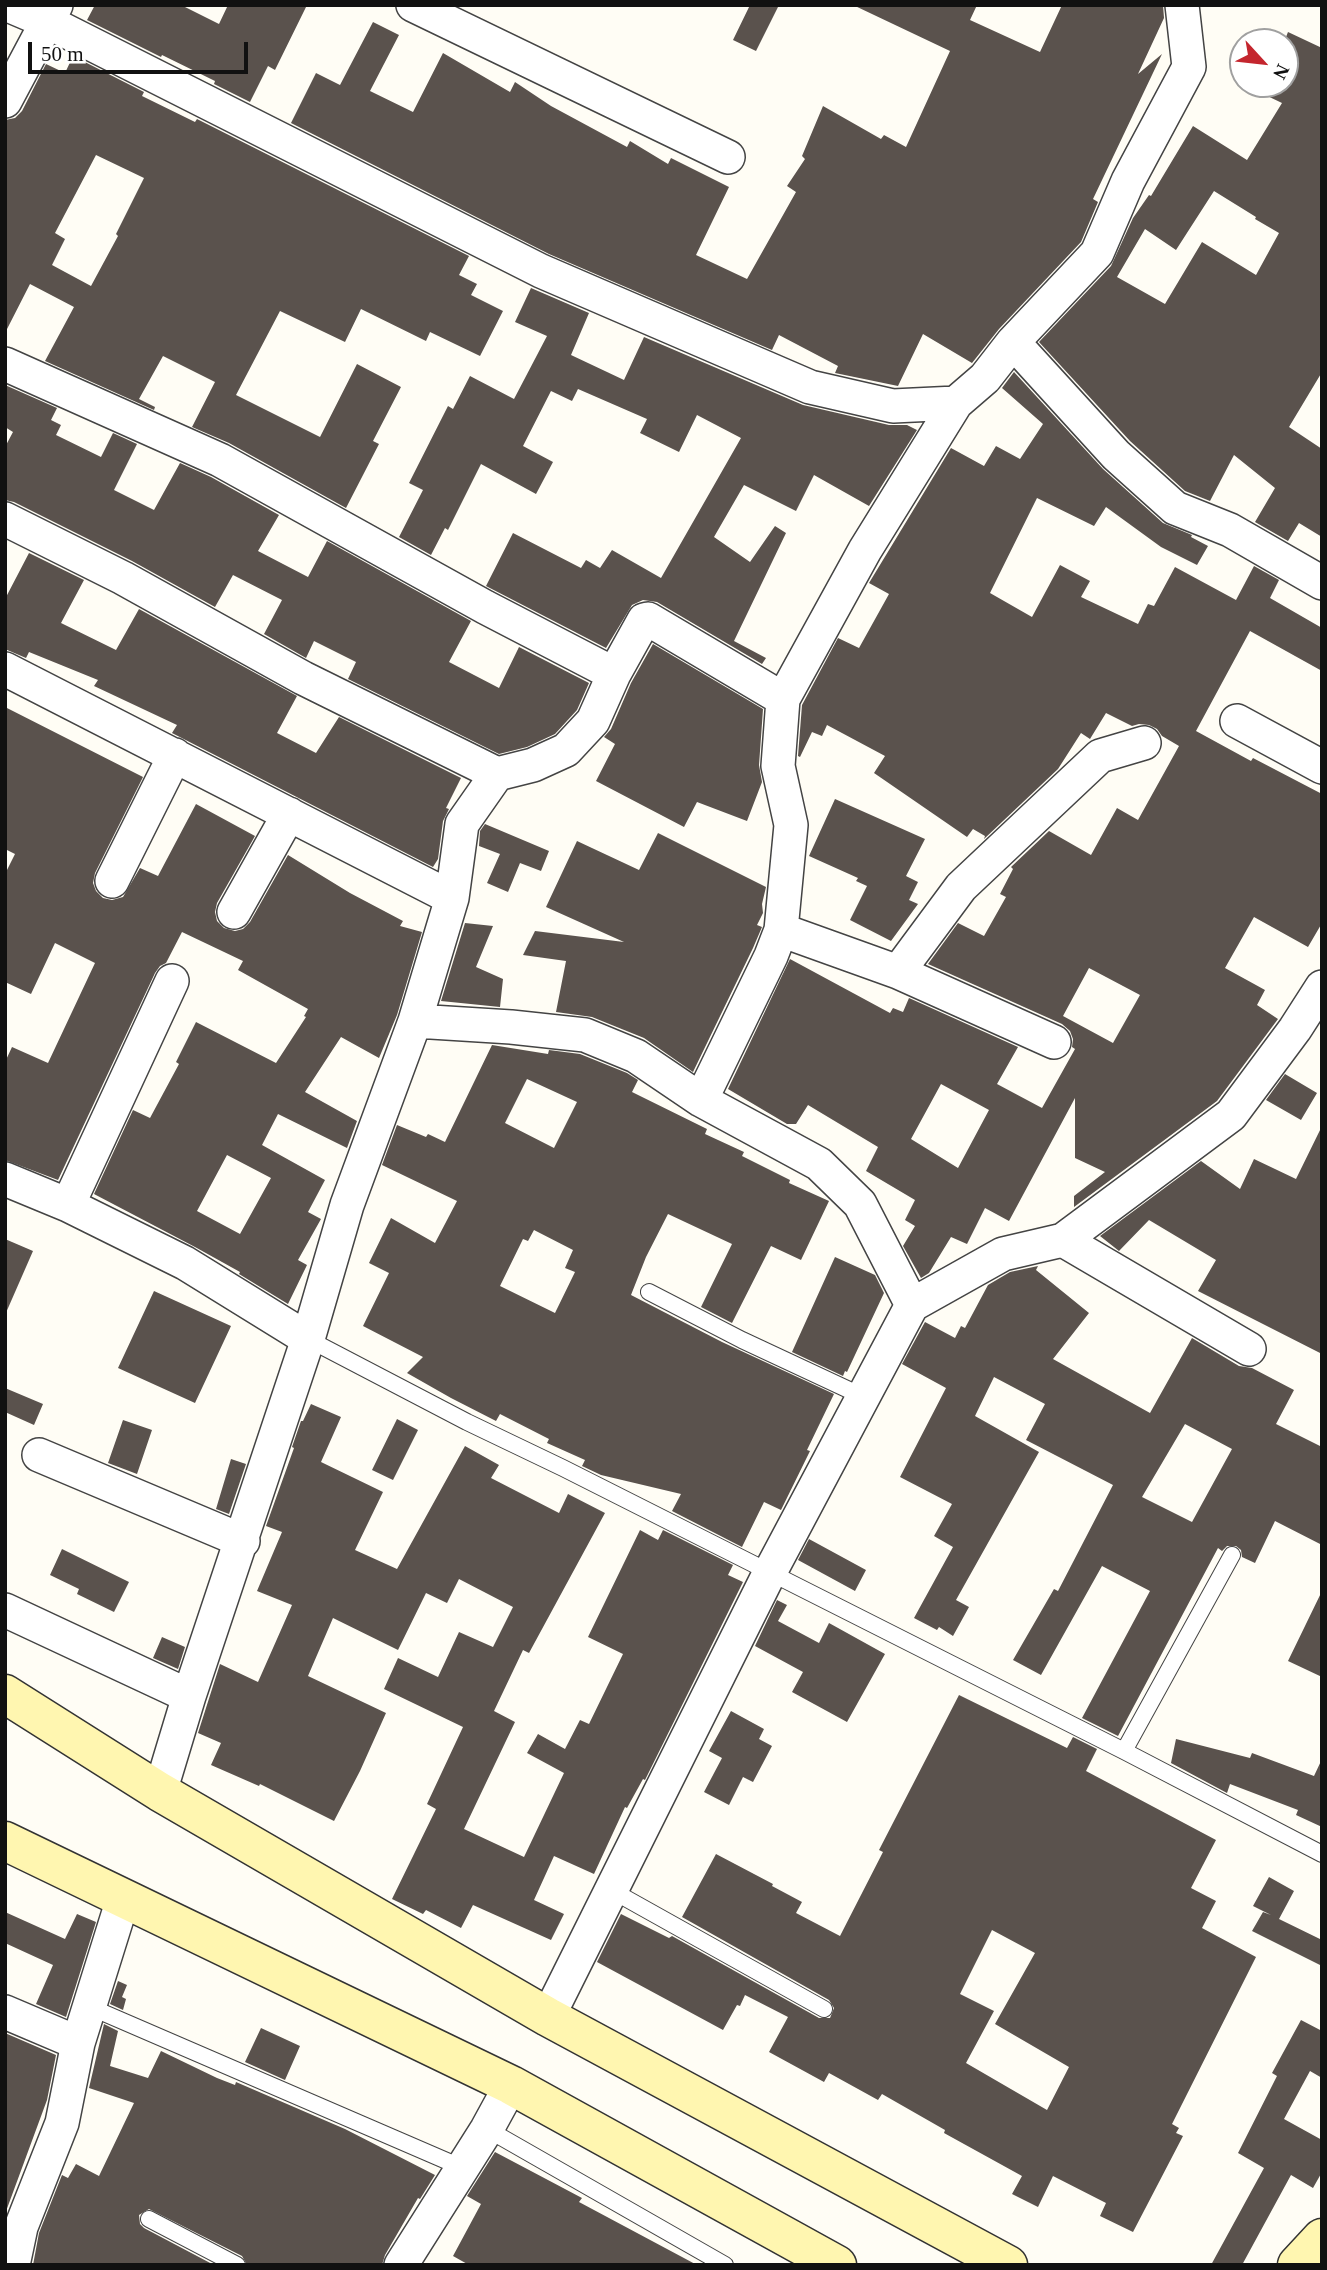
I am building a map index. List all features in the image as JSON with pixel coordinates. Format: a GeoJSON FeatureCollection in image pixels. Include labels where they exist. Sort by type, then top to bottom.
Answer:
{"type":"FeatureCollection","features":[{"type":"Feature","properties":{"kind":"street"},"geometry":{"type":"LineString","coordinates":[[8,5],[52,14],[541,271],[797,382],[893,406],[956,403]]}},
{"type":"Feature","properties":{"kind":"street"},"geometry":{"type":"LineString","coordinates":[[413,5],[728,157]]}},
{"type":"Feature","properties":{"kind":"street"},"geometry":{"type":"LineString","coordinates":[[701,1100],[781,930],[791,825],[778,766],[783,699],[865,550],[956,403],[985,378],[1013,342],[1097,253],[1128,181],[1189,66],[1182,5]]}},
{"type":"Feature","properties":{"kind":"street"},"geometry":{"type":"LineString","coordinates":[[5,101],[52,14]]}},
{"type":"Feature","properties":{"kind":"street"},"geometry":{"type":"LineString","coordinates":[[1013,342],[1116,455],[1175,508],[1230,530],[1322,583]]}},
{"type":"Feature","properties":{"kind":"street"},"geometry":{"type":"LineString","coordinates":[[5,364],[219,460],[485,607],[614,674]]}},
{"type":"Feature","properties":{"kind":"street"},"geometry":{"type":"LineString","coordinates":[[5,519],[124,578],[303,678],[497,774],[533,765],[566,750],[593,721],[614,674],[642,624],[648,620],[783,699]]}},
{"type":"Feature","properties":{"kind":"street"},"geometry":{"type":"LineString","coordinates":[[6,672],[176,755],[452,898]]}},
{"type":"Feature","properties":{"kind":"street"},"geometry":{"type":"LineString","coordinates":[[1237,721],[1322,767]]}},
{"type":"Feature","properties":{"kind":"street"},"geometry":{"type":"LineString","coordinates":[[898,972],[961,887],[1100,756],[1144,743]]}},
{"type":"Feature","properties":{"kind":"street"},"geometry":{"type":"LineString","coordinates":[[112,881],[176,755]]}},
{"type":"Feature","properties":{"kind":"street"},"geometry":{"type":"LineString","coordinates":[[160,1792],[189,1696],[243,1541],[308,1339],[347,1205],[415,1021],[452,898],[462,824],[497,774]]}},
{"type":"Feature","properties":{"kind":"street"},"geometry":{"type":"LineString","coordinates":[[234,912],[289,814]]}},
{"type":"Feature","properties":{"kind":"street"},"geometry":{"type":"LineString","coordinates":[[781,930],[898,972],[1054,1042]]}},
{"type":"Feature","properties":{"kind":"street"},"geometry":{"type":"LineString","coordinates":[[68,1205],[172,981]]}},
{"type":"Feature","properties":{"kind":"street"},"geometry":{"type":"LineString","coordinates":[[548,2017],[769,1574],[912,1305],[1003,1254],[1063,1240],[1231,1115],[1308,1036],[1322,986]]}},
{"type":"Feature","properties":{"kind":"street"},"geometry":{"type":"LineString","coordinates":[[415,1021],[585,1035],[636,1056],[701,1100],[820,1164],[860,1204],[912,1305]]}},
{"type":"Feature","properties":{"kind":"street"},"geometry":{"type":"LineString","coordinates":[[5,1179],[68,1205],[185,1263],[308,1339]]}},
{"type":"Feature","properties":{"kind":"street"},"geometry":{"type":"LineString","coordinates":[[1063,1240],[1248,1349]]}},
{"type":"Feature","properties":{"kind":"street"},"geometry":{"type":"LineString","coordinates":[[39,1455],[243,1541]]}},
{"type":"Feature","properties":{"kind":"street"},"geometry":{"type":"LineString","coordinates":[[5,1610],[189,1696]]}},
{"type":"Feature","properties":{"kind":"street"},"geometry":{"type":"LineString","coordinates":[[5,1694],[160,1792],[548,2017],[1009,2265]]}},
{"type":"Feature","properties":{"kind":"street"},"geometry":{"type":"LineString","coordinates":[[5,1841],[511,2085],[837,2265]]}},
{"type":"Feature","properties":{"kind":"street"},"geometry":{"type":"LineString","coordinates":[[13,2265],[13,2224],[62,2123],[78,2043],[123,1899]]}},
{"type":"Feature","properties":{"kind":"street"},"geometry":{"type":"LineString","coordinates":[[5,2012],[78,2043]]}},
{"type":"Feature","properties":{"kind":"street"},"geometry":{"type":"LineString","coordinates":[[401,2265],[487,2129],[511,2085]]}},
{"type":"Feature","properties":{"kind":"street"},"geometry":{"type":"LineString","coordinates":[[1297,2265],[1322,2238]]}},
{"type":"Feature","properties":{"kind":"lane"},"geometry":{"type":"LineString","coordinates":[[649,1292],[742,1340],[864,1397]]}},
{"type":"Feature","properties":{"kind":"lane"},"geometry":{"type":"LineString","coordinates":[[308,1339],[467,1422],[576,1474],[769,1574],[1124,1751],[1322,1854]]}},
{"type":"Feature","properties":{"kind":"lane"},"geometry":{"type":"LineString","coordinates":[[1124,1751],[1232,1555]]}},
{"type":"Feature","properties":{"kind":"lane"},"geometry":{"type":"LineString","coordinates":[[611,1890],[824,2009]]}},
{"type":"Feature","properties":{"kind":"lane"},"geometry":{"type":"LineString","coordinates":[[90,2007],[463,2168]]}},
{"type":"Feature","properties":{"kind":"lane"},"geometry":{"type":"LineString","coordinates":[[487,2129],[724,2265]]}},
{"type":"Feature","properties":{"kind":"lane"},"geometry":{"type":"LineString","coordinates":[[149,2219],[237,2265]]}},
{"type":"Feature","properties":{"kind":"building"},"geometry":{"type":"Polygon","coordinates":[[[95,5],[181,5],[219,24],[228,5],[307,5],[275,70],[268,66],[250,102],[214,84],[215,81],[87,20],[95,5]]]}},
{"type":"Feature","properties":{"kind":"building"},"geometry":{"type":"Polygon","coordinates":[[[750,5],[779,5],[756,51],[733,40],[750,5]]]}},
{"type":"Feature","properties":{"kind":"building"},"geometry":{"type":"Polygon","coordinates":[[[853,5],[977,5],[970,20],[1040,52],[1062,5],[1163,5],[1164,18],[1138,74],[1162,54],[1093,199],[1098,202],[1081,242],[999,329],[972,363],[923,334],[898,386],[835,373],[838,366],[779,335],[772,350],[549,254],[291,123],[316,73],[340,85],[373,22],[399,35],[370,91],[413,112],[443,53],[510,92],[515,82],[551,106],[627,147],[630,141],[668,164],[671,158],[729,187],[696,255],[747,279],[796,192],[787,186],[805,159],[802,156],[823,106],[881,139],[884,135],[906,147],[950,51],[853,5]]]}},
{"type":"Feature","properties":{"kind":"building"},"geometry":{"type":"Polygon","coordinates":[[[1299,37],[1322,48],[1322,372],[1289,427],[1322,449],[1322,537],[1299,523],[1288,541],[1255,522],[1275,488],[1234,455],[1210,501],[1185,491],[1130,441],[1039,342],[1111,266],[1133,218],[1149,195],[1151,196],[1193,126],[1247,160],[1282,103],[1272,98],[1299,98],[1299,37]],[[1214,191],[1176,250],[1145,229],[1117,277],[1165,304],[1202,242],[1256,275],[1279,233],[1255,219],[1256,217],[1214,191]]]}},
{"type":"Feature","properties":{"kind":"building"},"geometry":{"type":"Polygon","coordinates":[[[73,56],[144,92],[142,96],[195,122],[197,119],[469,256],[459,275],[477,284],[471,295],[503,311],[480,356],[430,332],[426,341],[361,309],[345,342],[280,311],[236,395],[320,437],[357,364],[401,387],[373,441],[379,444],[346,508],[229,443],[192,427],[215,382],[163,356],[139,399],[155,407],[154,410],[45,361],[74,307],[30,284],[5,333],[5,120],[15,118],[22,111],[46,64],[65,73],[73,56]],[[96,155],[55,233],[65,239],[52,265],[91,286],[118,236],[116,234],[144,178],[96,155]]]}},
{"type":"Feature","properties":{"kind":"building"},"geometry":{"type":"Polygon","coordinates":[[[531,288],[589,313],[571,355],[624,380],[644,337],[803,405],[889,425],[907,425],[917,430],[869,506],[814,475],[796,511],[744,485],[714,537],[750,562],[775,526],[786,533],[734,641],[766,658],[762,664],[657,602],[643,600],[632,605],[606,648],[486,586],[513,533],[581,568],[586,560],[600,568],[612,550],[661,578],[741,438],[697,415],[679,452],[640,433],[647,419],[578,389],[572,401],[551,391],[523,446],[553,462],[536,494],[481,464],[448,530],[445,528],[431,555],[399,537],[423,490],[409,483],[448,406],[453,409],[470,376],[514,399],[547,336],[515,322],[531,288]]]}},
{"type":"Feature","properties":{"kind":"building"},"geometry":{"type":"Polygon","coordinates":[[[1014,372],[1103,469],[1163,523],[1192,535],[1191,537],[1208,546],[1197,565],[1161,547],[1106,507],[1094,526],[1037,498],[990,593],[1032,617],[1060,565],[1090,581],[1081,597],[1138,624],[1148,604],[1154,606],[1175,567],[1236,600],[1254,566],[1279,580],[1270,598],[1322,628],[1322,671],[1250,631],[1196,731],[1251,761],[1253,758],[1322,794],[1322,923],[1308,947],[1254,917],[1225,968],[1265,990],[1257,1005],[1278,1019],[1217,1101],[1074,1207],[1074,1196],[1105,1172],[1075,1158],[1075,1098],[1009,1221],[985,1208],[967,1244],[951,1237],[929,1273],[921,1278],[903,1246],[915,1226],[905,1220],[915,1200],[866,1171],[878,1147],[808,1105],[796,1124],[787,1124],[728,1089],[790,959],[890,1013],[893,1008],[903,1012],[909,998],[1018,1047],[997,1084],[1042,1108],[1075,1049],[1072,1047],[1070,1031],[1062,1024],[928,964],[958,923],[984,936],[1006,897],[1000,894],[1013,869],[1011,867],[1049,831],[1091,855],[1117,808],[1138,820],[1179,746],[1149,725],[1132,726],[1106,713],[1090,739],[1081,733],[1058,769],[984,839],[985,836],[973,829],[967,837],[874,773],[885,756],[827,725],[822,736],[812,732],[800,757],[798,756],[802,705],[838,638],[859,648],[889,594],[869,583],[951,448],[984,466],[996,446],[1020,459],[1043,424],[1002,388],[1014,372]],[[1089,968],[1063,1016],[1113,1043],[1140,995],[1089,968]],[[941,1084],[911,1139],[958,1168],[989,1110],[941,1084]]]}},
{"type":"Feature","properties":{"kind":"building"},"geometry":{"type":"Polygon","coordinates":[[[5,385],[57,408],[51,420],[61,425],[56,435],[101,457],[113,433],[137,444],[114,490],[154,510],[180,463],[211,477],[279,515],[258,551],[308,577],[327,541],[471,621],[449,662],[499,688],[519,647],[589,683],[577,710],[555,734],[527,747],[499,754],[348,679],[356,662],[314,641],[306,658],[264,634],[282,600],[233,575],[215,607],[132,561],[5,500],[5,447],[13,432],[5,427],[5,385]]]}},
{"type":"Feature","properties":{"kind":"building"},"geometry":{"type":"Polygon","coordinates":[[[29,553],[84,580],[61,623],[116,650],[139,609],[297,696],[277,733],[316,753],[339,717],[461,778],[446,808],[449,809],[443,821],[438,859],[433,867],[172,733],[177,725],[94,686],[98,680],[29,652],[26,658],[5,649],[5,599],[29,553]]]}},
{"type":"Feature","properties":{"kind":"building"},"geometry":{"type":"Polygon","coordinates":[[[653,644],[763,709],[759,765],[762,782],[747,821],[697,802],[684,827],[596,781],[615,744],[604,737],[611,729],[631,683],[653,644]]]}},
{"type":"Feature","properties":{"kind":"building"},"geometry":{"type":"Polygon","coordinates":[[[5,707],[143,777],[95,873],[93,883],[103,898],[112,900],[123,897],[140,868],[158,876],[196,804],[255,836],[217,903],[217,921],[224,928],[235,931],[243,929],[250,922],[288,855],[403,921],[400,926],[422,932],[397,1015],[379,1058],[341,1037],[305,1092],[357,1121],[347,1148],[278,1114],[262,1145],[325,1180],[308,1212],[321,1219],[298,1260],[307,1265],[288,1304],[239,1274],[240,1272],[94,1194],[133,1110],[150,1118],[179,1064],[176,1062],[196,1022],[276,1063],[306,1017],[304,1016],[308,1009],[238,970],[243,961],[182,932],[166,963],[155,973],[58,1180],[5,1160],[5,1062],[12,1047],[48,1063],[95,963],[55,943],[31,994],[5,982],[5,874],[15,854],[5,849],[5,707]],[[227,1155],[197,1211],[240,1234],[271,1178],[227,1155]]]}},
{"type":"Feature","properties":{"kind":"building"},"geometry":{"type":"Polygon","coordinates":[[[835,799],[925,839],[906,876],[918,882],[909,900],[918,904],[891,941],[850,920],[867,886],[856,881],[858,878],[809,856],[835,799]]]}},
{"type":"Feature","properties":{"kind":"building"},"geometry":{"type":"Polygon","coordinates":[[[485,824],[549,851],[541,871],[520,863],[508,892],[487,883],[500,854],[479,846],[480,831],[485,824]]]}},
{"type":"Feature","properties":{"kind":"building"},"geometry":{"type":"Polygon","coordinates":[[[658,833],[766,887],[763,913],[757,925],[762,927],[693,1072],[644,1038],[592,1017],[556,1012],[566,961],[523,955],[535,931],[624,942],[546,907],[577,841],[639,870],[658,833]]]}},
{"type":"Feature","properties":{"kind":"building"},"geometry":{"type":"Polygon","coordinates":[[[465,923],[493,926],[476,967],[503,979],[500,1007],[441,1001],[465,923]]]}},
{"type":"Feature","properties":{"kind":"building"},"geometry":{"type":"Polygon","coordinates":[[[492,1045],[548,1054],[549,1050],[580,1054],[627,1073],[638,1080],[632,1092],[707,1129],[705,1134],[744,1152],[742,1156],[790,1180],[789,1183],[829,1201],[801,1260],[771,1246],[732,1323],[701,1307],[732,1244],[668,1214],[646,1257],[631,1295],[722,1342],[834,1394],[781,1510],[764,1502],[742,1547],[672,1511],[681,1494],[601,1475],[582,1466],[585,1460],[547,1443],[549,1439],[500,1414],[496,1421],[407,1373],[423,1357],[363,1326],[389,1273],[369,1263],[391,1218],[435,1243],[457,1201],[382,1165],[397,1125],[445,1142],[492,1045]],[[527,1079],[505,1123],[554,1148],[577,1102],[527,1079]],[[534,1230],[528,1241],[523,1239],[500,1286],[555,1313],[575,1272],[565,1268],[573,1250],[534,1230]]]}},
{"type":"Feature","properties":{"kind":"building"},"geometry":{"type":"Polygon","coordinates":[[[1285,1074],[1317,1093],[1301,1120],[1266,1100],[1285,1074]]]}},
{"type":"Feature","properties":{"kind":"building"},"geometry":{"type":"Polygon","coordinates":[[[1322,1126],[1322,1354],[1198,1291],[1216,1260],[1149,1220],[1119,1251],[1100,1236],[1201,1161],[1240,1189],[1254,1159],[1296,1179],[1322,1126]]]}},
{"type":"Feature","properties":{"kind":"building"},"geometry":{"type":"Polygon","coordinates":[[[5,1239],[33,1251],[5,1315],[5,1239]]]}},
{"type":"Feature","properties":{"kind":"building"},"geometry":{"type":"Polygon","coordinates":[[[835,1257],[875,1275],[884,1293],[843,1376],[792,1352],[835,1257]]]}},
{"type":"Feature","properties":{"kind":"building"},"geometry":{"type":"Polygon","coordinates":[[[1038,1266],[1036,1270],[1089,1313],[1053,1359],[1150,1413],[1192,1338],[1239,1366],[1252,1368],[1294,1390],[1276,1424],[1322,1447],[1322,1545],[1275,1521],[1255,1563],[1242,1557],[1241,1550],[1236,1546],[1227,1546],[1222,1551],[1218,1548],[1118,1736],[1082,1718],[1150,1591],[1102,1566],[1041,1675],[1013,1660],[1054,1589],[1058,1591],[1113,1485],[1026,1440],[1045,1404],[994,1377],[975,1416],[1039,1452],[956,1600],[969,1607],[953,1636],[939,1627],[937,1630],[914,1618],[953,1547],[934,1536],[952,1504],[900,1477],[946,1388],[902,1364],[925,1322],[955,1338],[961,1326],[965,1328],[988,1285],[1010,1272],[1038,1266]],[[1185,1424],[1142,1497],[1192,1522],[1232,1449],[1185,1424]]]}},
{"type":"Feature","properties":{"kind":"building"},"geometry":{"type":"Polygon","coordinates":[[[154,1291],[231,1326],[195,1403],[118,1368],[154,1291]]]}},
{"type":"Feature","properties":{"kind":"building"},"geometry":{"type":"Polygon","coordinates":[[[5,1388],[43,1404],[34,1425],[5,1412],[5,1388]]]}},
{"type":"Feature","properties":{"kind":"building"},"geometry":{"type":"Polygon","coordinates":[[[311,1404],[341,1417],[321,1462],[383,1492],[355,1550],[397,1569],[465,1446],[499,1465],[491,1478],[559,1513],[568,1494],[605,1513],[529,1653],[523,1650],[494,1711],[515,1722],[464,1829],[524,1857],[564,1773],[527,1753],[538,1734],[565,1749],[580,1720],[589,1724],[623,1654],[588,1637],[640,1530],[658,1540],[663,1530],[733,1565],[728,1575],[743,1582],[645,1780],[643,1779],[627,1808],[625,1807],[594,1874],[554,1856],[534,1900],[564,1914],[551,1940],[473,1905],[461,1928],[426,1910],[423,1914],[392,1899],[436,1809],[427,1804],[463,1727],[384,1689],[398,1658],[438,1677],[459,1632],[493,1647],[513,1607],[459,1579],[447,1603],[426,1593],[398,1650],[333,1618],[308,1676],[386,1713],[334,1821],[260,1784],[259,1786],[211,1765],[221,1743],[198,1733],[220,1664],[258,1682],[292,1605],[257,1591],[282,1532],[266,1526],[301,1421],[311,1404]]]}},
{"type":"Feature","properties":{"kind":"building"},"geometry":{"type":"Polygon","coordinates":[[[397,1419],[418,1430],[393,1480],[372,1470],[397,1419]]]}},
{"type":"Feature","properties":{"kind":"building"},"geometry":{"type":"Polygon","coordinates":[[[123,1420],[152,1430],[137,1474],[108,1463],[123,1420]]]}},
{"type":"Feature","properties":{"kind":"building"},"geometry":{"type":"Polygon","coordinates":[[[231,1459],[246,1464],[229,1514],[216,1509],[231,1459]]]}},
{"type":"Feature","properties":{"kind":"building"},"geometry":{"type":"Polygon","coordinates":[[[809,1539],[866,1570],[855,1591],[798,1560],[809,1539]]]}},
{"type":"Feature","properties":{"kind":"building"},"geometry":{"type":"Polygon","coordinates":[[[62,1549],[129,1582],[114,1612],[77,1594],[79,1589],[50,1575],[62,1549]]]}},
{"type":"Feature","properties":{"kind":"building"},"geometry":{"type":"Polygon","coordinates":[[[1322,1591],[1322,1677],[1288,1661],[1322,1591]]]}},
{"type":"Feature","properties":{"kind":"building"},"geometry":{"type":"Polygon","coordinates":[[[777,1600],[787,1605],[778,1621],[819,1643],[829,1623],[885,1654],[847,1722],[792,1692],[803,1672],[755,1646],[777,1600]]]}},
{"type":"Feature","properties":{"kind":"building"},"geometry":{"type":"Polygon","coordinates":[[[162,1637],[185,1647],[178,1669],[153,1658],[162,1637]]]}},
{"type":"Feature","properties":{"kind":"building"},"geometry":{"type":"Polygon","coordinates":[[[959,1695],[1067,1748],[1073,1737],[1097,1749],[1086,1771],[1216,1840],[1191,1888],[1216,1901],[1202,1928],[1256,1957],[1172,2124],[1179,2128],[1176,2133],[1183,2136],[1133,2232],[1100,2216],[1106,2203],[1053,2176],[1038,2207],[1012,2194],[1022,2176],[944,2133],[945,2130],[882,2094],[878,2100],[829,2073],[824,2082],[769,2052],[788,2017],[745,1995],[723,2030],[597,1962],[621,1914],[669,1938],[672,1936],[819,2018],[830,2018],[834,2008],[829,2000],[682,1917],[716,1854],[802,1902],[796,1913],[840,1936],[883,1852],[879,1850],[959,1695]],[[992,1930],[960,1994],[994,2011],[966,2063],[1047,2110],[1069,2067],[995,2024],[1035,1953],[992,1930]]]}},
{"type":"Feature","properties":{"kind":"building"},"geometry":{"type":"Polygon","coordinates":[[[731,1711],[764,1729],[759,1739],[772,1746],[753,1782],[743,1777],[729,1805],[704,1792],[722,1758],[709,1751],[731,1711]]]}},
{"type":"Feature","properties":{"kind":"building"},"geometry":{"type":"Polygon","coordinates":[[[1176,1739],[1250,1758],[1252,1753],[1314,1776],[1322,1759],[1322,1827],[1296,1815],[1298,1810],[1230,1784],[1227,1793],[1171,1763],[1176,1739]]]}},
{"type":"Feature","properties":{"kind":"building"},"geometry":{"type":"Polygon","coordinates":[[[1269,1877],[1294,1891],[1279,1919],[1322,1940],[1322,1966],[1252,1931],[1263,1912],[1271,1915],[1253,1906],[1269,1877]]]}},
{"type":"Feature","properties":{"kind":"building"},"geometry":{"type":"Polygon","coordinates":[[[5,1912],[65,1939],[77,1914],[96,1922],[66,2017],[36,2004],[53,1965],[5,1943],[5,1912]]]}},
{"type":"Feature","properties":{"kind":"building"},"geometry":{"type":"Polygon","coordinates":[[[118,1981],[127,1985],[122,1997],[126,1999],[123,2010],[110,2004],[118,1981]]]}},
{"type":"Feature","properties":{"kind":"building"},"geometry":{"type":"Polygon","coordinates":[[[1301,2020],[1322,2031],[1322,2078],[1310,2071],[1284,2119],[1322,2140],[1322,2172],[1313,2188],[1291,2175],[1242,2265],[1211,2265],[1264,2168],[1238,2153],[1277,2076],[1272,2073],[1301,2020]]]}},
{"type":"Feature","properties":{"kind":"building"},"geometry":{"type":"Polygon","coordinates":[[[104,2024],[118,2031],[110,2066],[148,2078],[161,2051],[217,2078],[235,2085],[236,2082],[345,2129],[435,2175],[420,2199],[418,2198],[382,2265],[247,2265],[242,2256],[149,2209],[139,2215],[140,2224],[144,2228],[214,2265],[33,2265],[39,2233],[62,2175],[68,2178],[76,2164],[99,2176],[134,2103],[89,2088],[104,2024]]]}},
{"type":"Feature","properties":{"kind":"building"},"geometry":{"type":"Polygon","coordinates":[[[261,2028],[300,2046],[285,2080],[245,2062],[261,2028]]]}},
{"type":"Feature","properties":{"kind":"building"},"geometry":{"type":"Polygon","coordinates":[[[5,2033],[56,2055],[47,2100],[5,2214],[5,2033]]]}},
{"type":"Feature","properties":{"kind":"building"},"geometry":{"type":"Polygon","coordinates":[[[495,2152],[582,2198],[579,2202],[697,2265],[469,2265],[453,2256],[481,2204],[467,2196],[495,2152]]]}}]}
